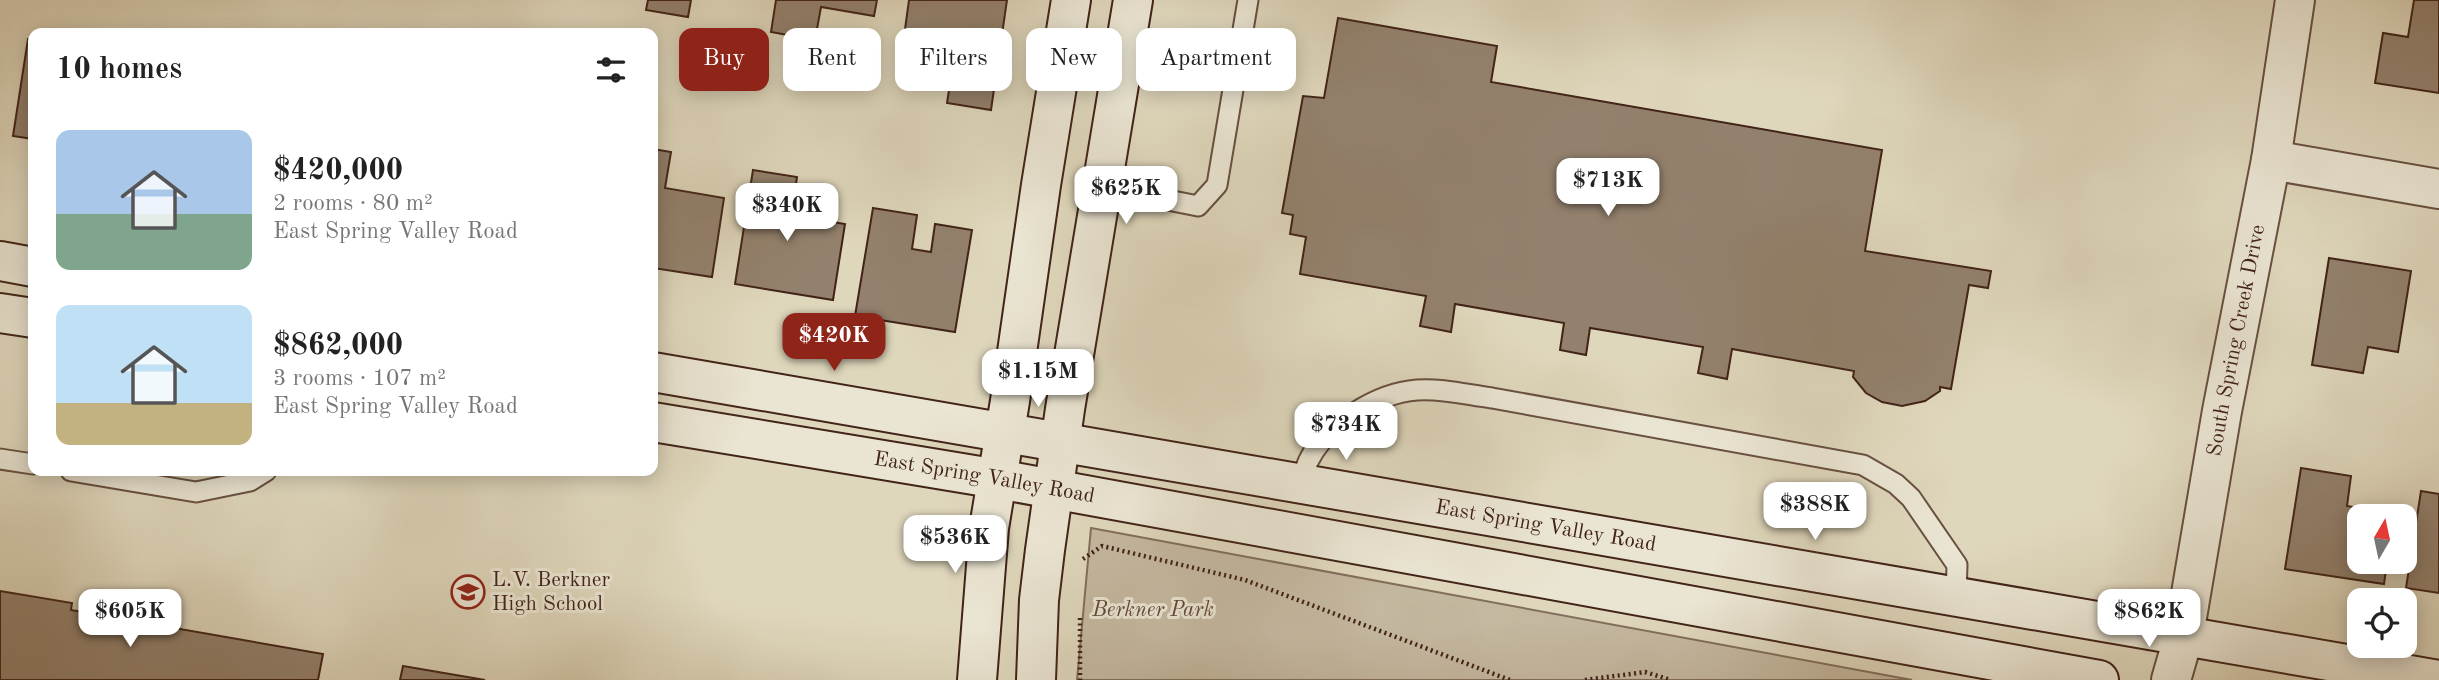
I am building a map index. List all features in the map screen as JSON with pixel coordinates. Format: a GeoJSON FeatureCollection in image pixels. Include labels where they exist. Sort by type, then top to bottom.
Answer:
{"type":"FeatureCollection","features":[{"type":"Feature","properties":{"kind":"street"},"geometry":{"type":"LineString","coordinates":[[977,680],[989,528],[1071,0]]}},
{"type":"Feature","properties":{"kind":"street"},"geometry":{"type":"LineString","coordinates":[[1036,680],[1039,600],[1060,443],[1133,0]]}},
{"type":"Feature","properties":{"kind":"street","name":"South Spring Creek Drive"},"geometry":{"type":"LineString","coordinates":[[2171,680],[2184,635],[2222,411],[2271,160],[2295,0]]}},
{"type":"Feature","properties":{"kind":"street"},"geometry":{"type":"LineString","coordinates":[[2271,160],[2439,189]]}},
{"type":"Feature","properties":{"kind":"street"},"geometry":{"type":"LineString","coordinates":[[0,261],[28,266]]}},
{"type":"Feature","properties":{"kind":"street"},"geometry":{"type":"LineString","coordinates":[[0,313],[28,317]]}},
{"type":"Feature","properties":{"kind":"street","name":"East Spring Valley Road"},"geometry":{"type":"LineString","coordinates":[[658,373],[2439,680]]}},
{"type":"Feature","properties":{"kind":"street","name":"East Spring Valley Road"},"geometry":{"type":"LineString","coordinates":[[658,423],[998,479],[2099,680]]}},
{"type":"Feature","properties":{"kind":"lane"},"geometry":{"type":"LineString","coordinates":[[1102,187],[1198,206],[1217,186],[1248,0]]}},
{"type":"Feature","properties":{"kind":"lane"},"geometry":{"type":"LineString","coordinates":[[1302,484],[1308,461],[1319,445],[1358,410],[1376,400],[1417,390],[1492,398],[1863,465],[1896,484],[1919,509],[1957,565],[1956,596]]}},
{"type":"Feature","properties":{"kind":"lane"},"geometry":{"type":"LineString","coordinates":[[0,459],[28,463]]}},
{"type":"Feature","properties":{"kind":"lane"},"geometry":{"type":"LineString","coordinates":[[101,476],[196,492],[250,481],[258,476]]}},
{"type":"Feature","properties":{"kind":"path"},"geometry":{"type":"LineString","coordinates":[[1079,561],[1102,546],[1245,580],[1510,680]]}},
{"type":"Feature","properties":{"kind":"path"},"geometry":{"type":"LineString","coordinates":[[1080,614],[1080,680]]}},
{"type":"Feature","properties":{"kind":"path"},"geometry":{"type":"LineString","coordinates":[[1585,680],[1645,672],[1671,680]]}},
{"type":"Feature","properties":{"kind":"green space","name":"Berkner Park"},"geometry":{"type":"Polygon","coordinates":[[[1091,528],[1912,680],[1077,680],[1091,528]]]}},
{"type":"Feature","properties":{"kind":"building"},"geometry":{"type":"Polygon","coordinates":[[[648,0],[691,0],[688,17],[646,10],[648,0]]]}},
{"type":"Feature","properties":{"kind":"building"},"geometry":{"type":"Polygon","coordinates":[[[776,0],[877,0],[874,16],[821,7],[817,28],[783,28],[783,34],[771,32],[776,0]]]}},
{"type":"Feature","properties":{"kind":"building"},"geometry":{"type":"Polygon","coordinates":[[[909,0],[1007,0],[1003,28],[905,28],[909,0]]]}},
{"type":"Feature","properties":{"kind":"building"},"geometry":{"type":"Polygon","coordinates":[[[2414,0],[2439,0],[2439,93],[2375,83],[2383,33],[2408,37],[2414,0]]]}},
{"type":"Feature","properties":{"kind":"building"},"geometry":{"type":"Polygon","coordinates":[[[1338,18],[1497,46],[1491,82],[1882,150],[1865,251],[1991,271],[1988,288],[1969,285],[1951,389],[1940,387],[1940,391],[1925,401],[1902,406],[1882,402],[1866,393],[1853,377],[1854,371],[1732,349],[1727,379],[1698,373],[1703,347],[1590,328],[1586,355],[1560,350],[1564,323],[1455,304],[1451,332],[1420,326],[1426,296],[1300,274],[1306,237],[1290,234],[1293,215],[1282,213],[1303,96],[1324,98],[1338,18]]]}},
{"type":"Feature","properties":{"kind":"building"},"geometry":{"type":"Polygon","coordinates":[[[28,39],[28,138],[13,136],[28,39]]]}},
{"type":"Feature","properties":{"kind":"building"},"geometry":{"type":"Polygon","coordinates":[[[949,91],[994,91],[991,110],[947,103],[949,91]]]}},
{"type":"Feature","properties":{"kind":"building"},"geometry":{"type":"Polygon","coordinates":[[[658,150],[671,152],[665,188],[724,198],[712,277],[658,269],[658,150]]]}},
{"type":"Feature","properties":{"kind":"building"},"geometry":{"type":"Polygon","coordinates":[[[753,170],[797,177],[791,215],[845,224],[833,300],[735,284],[753,170]]]}},
{"type":"Feature","properties":{"kind":"building"},"geometry":{"type":"Polygon","coordinates":[[[873,208],[917,215],[912,249],[931,252],[935,224],[972,230],[955,332],[855,316],[873,208]]]}},
{"type":"Feature","properties":{"kind":"building"},"geometry":{"type":"Polygon","coordinates":[[[2329,258],[2411,271],[2398,352],[2368,347],[2363,373],[2312,365],[2329,258]]]}},
{"type":"Feature","properties":{"kind":"building"},"geometry":{"type":"Polygon","coordinates":[[[2301,468],[2351,476],[2347,504],[2347,574],[2385,574],[2384,584],[2285,569],[2301,468]]]}},
{"type":"Feature","properties":{"kind":"building"},"geometry":{"type":"Polygon","coordinates":[[[2421,491],[2439,494],[2439,593],[2406,588],[2408,574],[2417,574],[2417,517],[2421,491]]]}},
{"type":"Feature","properties":{"kind":"building"},"geometry":{"type":"Polygon","coordinates":[[[0,591],[72,603],[71,610],[323,654],[318,680],[0,680],[0,591]]]}},
{"type":"Feature","properties":{"kind":"building"},"geometry":{"type":"Polygon","coordinates":[[[0,591],[72,603],[71,610],[323,654],[318,680],[0,680],[0,591]]]}},
{"type":"Feature","properties":{"kind":"building"},"geometry":{"type":"Polygon","coordinates":[[[403,666],[485,680],[400,680],[403,666]]]}},
{"type":"Feature","properties":{"kind":"building"},"geometry":{"type":"Polygon","coordinates":[[[403,666],[485,680],[400,680],[403,666]]]}},
{"type":"Feature","properties":{"kind":"place","name":"L.V. Berkner High School"},"geometry":{"type":"Point","coordinates":[468,592]}}]}
